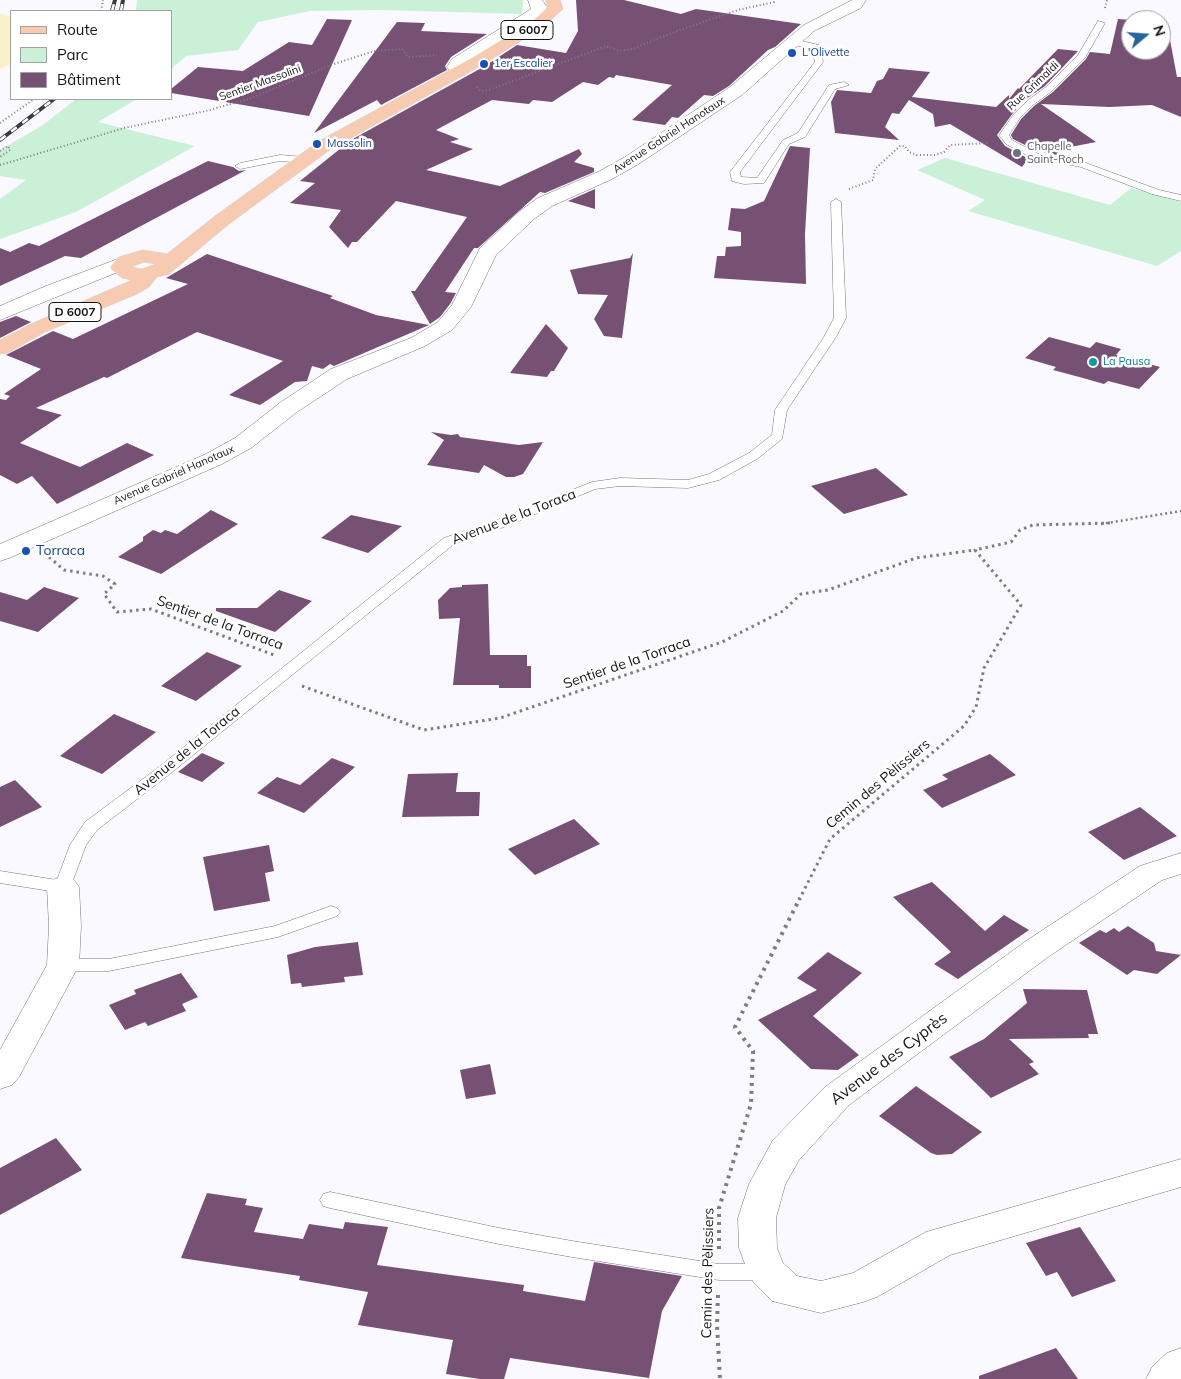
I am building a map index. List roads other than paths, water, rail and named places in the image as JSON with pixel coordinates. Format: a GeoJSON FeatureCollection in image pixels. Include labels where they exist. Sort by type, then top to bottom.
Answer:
{"type":"FeatureCollection","features":[{"type":"Feature","properties":{"kind":"main road"},"geometry":{"type":"LineString","coordinates":[[459,72],[455,67],[458,62],[538,11],[539,7],[536,0]]}},
{"type":"Feature","properties":{"kind":"main road","name":"D 6007"},"geometry":{"type":"LineString","coordinates":[[0,348],[38,328],[136,287],[153,265],[222,220],[325,145],[459,72],[548,16],[555,9],[553,0]]}},
{"type":"Feature","properties":{"kind":"main road","name":"Avenue Gabriel Hanotaux"},"geometry":{"type":"LineString","coordinates":[[0,553],[236,447],[289,407],[339,374],[418,342],[445,326],[461,307],[487,252],[527,215],[545,202],[604,176],[631,161],[736,91],[809,28],[856,5],[859,0]]}},
{"type":"Feature","properties":{"kind":"main road"},"geometry":{"type":"LineString","coordinates":[[0,314],[53,290],[90,277],[153,265]]}},
{"type":"Feature","properties":{"kind":"main road","name":"D 6007"},"geometry":{"type":"LineString","coordinates":[[0,336],[26,321],[114,288],[127,280],[125,270]]}},
{"type":"Feature","properties":{"kind":"main road","name":"Avenue des Cyprès"},"geometry":{"type":"LineString","coordinates":[[1181,863],[1151,873],[1038,949],[837,1096],[786,1150],[767,1184],[758,1218],[758,1248],[766,1272],[786,1290],[820,1297],[862,1286],[939,1243],[1181,1173]]}},
{"type":"Feature","properties":{"kind":"main road","name":"Avenue de la Toraca"},"geometry":{"type":"LineString","coordinates":[[0,1076],[7,1068],[64,965],[65,926],[63,888]]}},
{"type":"Feature","properties":{"kind":"main road"},"geometry":{"type":"LineString","coordinates":[[1166,1379],[1181,1365]]}},
{"type":"Feature","properties":{"kind":"lane","name":"Rue Grimaldi"},"geometry":{"type":"LineString","coordinates":[[1102,24],[1082,56],[1049,89],[1030,103],[1017,116],[1004,135],[1009,142],[1033,155],[1082,165],[1156,192],[1181,198]]}},
{"type":"Feature","properties":{"kind":"lane"},"geometry":{"type":"LineString","coordinates":[[793,42],[816,47],[819,62],[735,172],[736,179],[760,181],[786,142],[802,135],[832,87],[844,84]]}},
{"type":"Feature","properties":{"kind":"lane"},"geometry":{"type":"LineString","coordinates":[[240,166],[280,158],[305,160]]}},
{"type":"Feature","properties":{"kind":"lane","name":"Avenue de la Toraca"},"geometry":{"type":"LineString","coordinates":[[63,888],[78,844],[91,826],[166,770],[278,677],[449,542],[502,523],[592,486],[620,482],[688,484],[714,477],[753,456],[778,436],[781,410],[830,337],[840,318],[836,202]]}},
{"type":"Feature","properties":{"kind":"lane"},"geometry":{"type":"LineString","coordinates":[[0,877],[63,888]]}},
{"type":"Feature","properties":{"kind":"lane"},"geometry":{"type":"LineString","coordinates":[[64,965],[109,965],[278,930],[331,912]]}},
{"type":"Feature","properties":{"kind":"lane"},"geometry":{"type":"LineString","coordinates":[[330,1200],[499,1236],[719,1272],[766,1272]]}},
{"type":"Feature","properties":{"kind":"railway"},"geometry":{"type":"LineString","coordinates":[[112,10],[115,0]]}},
{"type":"Feature","properties":{"kind":"railway"},"geometry":{"type":"LineString","coordinates":[[121,10],[123,0]]}},
{"type":"Feature","properties":{"kind":"railway"},"geometry":{"type":"LineString","coordinates":[[0,140],[53,100]]}},
{"type":"Feature","properties":{"kind":"place","name":"L'Olivette"},"geometry":{"type":"Point","coordinates":[792,53]}},
{"type":"Feature","properties":{"kind":"place","name":"1er Escalier"},"geometry":{"type":"Point","coordinates":[484,64]}},
{"type":"Feature","properties":{"kind":"place","name":"Massolin"},"geometry":{"type":"Point","coordinates":[317,144]}},
{"type":"Feature","properties":{"kind":"place","name":"Chapelle Saint-Roch"},"geometry":{"type":"Point","coordinates":[1017,153]}},
{"type":"Feature","properties":{"kind":"place","name":"La Pausa"},"geometry":{"type":"Point","coordinates":[1093,362]}},
{"type":"Feature","properties":{"kind":"place","name":"Torraca"},"geometry":{"type":"Point","coordinates":[26,551]}}]}
